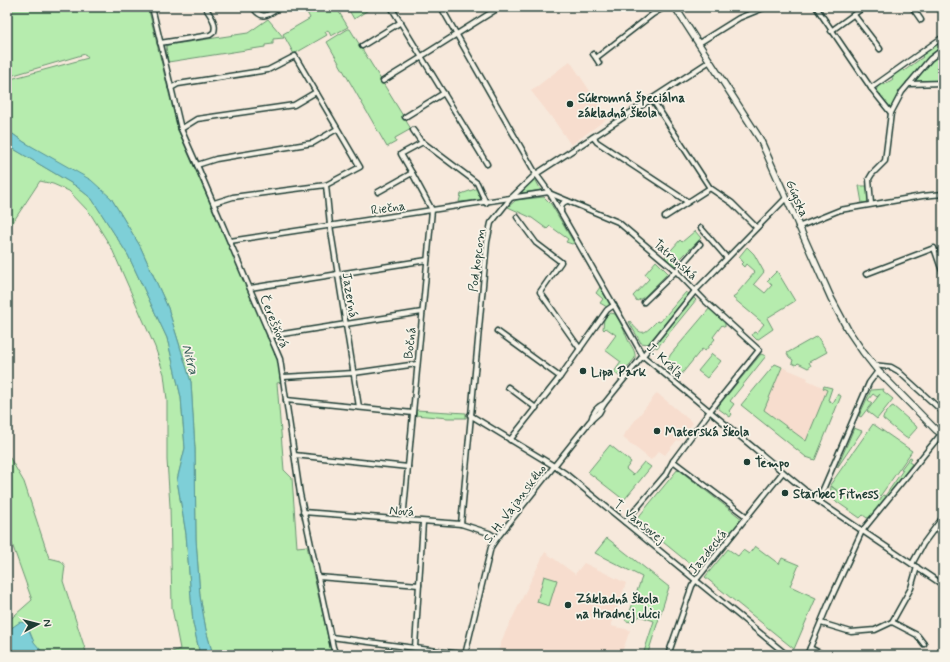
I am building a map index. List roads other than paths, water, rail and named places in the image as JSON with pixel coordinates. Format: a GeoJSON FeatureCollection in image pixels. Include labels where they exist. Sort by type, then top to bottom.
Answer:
{"type":"FeatureCollection","features":[{"type":"Feature","properties":{"kind":"main road","name":"Gúgska"},"geometry":{"type":"LineString","coordinates":[[675,7],[760,139],[798,227],[834,305],[848,330],[878,370],[942,435]]}},
{"type":"Feature","properties":{"kind":"street","name":"Čerešňová"},"geometry":{"type":"LineString","coordinates":[[152,7],[180,129],[214,204],[280,359],[303,512],[336,655]]}},
{"type":"Feature","properties":{"kind":"street"},"geometry":{"type":"LineString","coordinates":[[160,43],[210,35],[214,32],[216,28],[214,21],[206,7]]}},
{"type":"Feature","properties":{"kind":"street"},"geometry":{"type":"LineString","coordinates":[[253,7],[258,14],[262,16],[267,15],[280,7]]}},
{"type":"Feature","properties":{"kind":"street"},"geometry":{"type":"LineString","coordinates":[[391,7],[487,164]]}},
{"type":"Feature","properties":{"kind":"street"},"geometry":{"type":"LineString","coordinates":[[441,7],[536,174],[549,192]]}},
{"type":"Feature","properties":{"kind":"street"},"geometry":{"type":"LineString","coordinates":[[383,81],[500,7]]}},
{"type":"Feature","properties":{"kind":"street"},"geometry":{"type":"LineString","coordinates":[[596,58],[653,14],[665,7]]}},
{"type":"Feature","properties":{"kind":"street"},"geometry":{"type":"LineString","coordinates":[[699,43],[739,18],[766,7]]}},
{"type":"Feature","properties":{"kind":"street"},"geometry":{"type":"LineString","coordinates":[[816,7],[871,88],[891,113]]}},
{"type":"Feature","properties":{"kind":"street"},"geometry":{"type":"LineString","coordinates":[[831,31],[864,7]]}},
{"type":"Feature","properties":{"kind":"street"},"geometry":{"type":"LineString","coordinates":[[912,7],[921,20]]}},
{"type":"Feature","properties":{"kind":"street"},"geometry":{"type":"LineString","coordinates":[[854,15],[880,49]]}},
{"type":"Feature","properties":{"kind":"street"},"geometry":{"type":"LineString","coordinates":[[362,46],[401,22]]}},
{"type":"Feature","properties":{"kind":"street"},"geometry":{"type":"LineString","coordinates":[[871,88],[943,37]]}},
{"type":"Feature","properties":{"kind":"street"},"geometry":{"type":"LineString","coordinates":[[871,204],[869,178],[885,161],[891,113],[902,92],[930,60],[943,50]]}},
{"type":"Feature","properties":{"kind":"street"},"geometry":{"type":"LineString","coordinates":[[592,54],[599,63]]}},
{"type":"Feature","properties":{"kind":"street"},"geometry":{"type":"LineString","coordinates":[[171,88],[178,84],[268,70],[295,56],[360,167],[326,185],[233,197],[214,204]]}},
{"type":"Feature","properties":{"kind":"street","name":"Pod kopcom"},"geometry":{"type":"LineString","coordinates":[[461,524],[487,242],[491,223],[510,199],[536,174],[710,61]]}},
{"type":"Feature","properties":{"kind":"street"},"geometry":{"type":"LineString","coordinates":[[909,84],[943,83]]}},
{"type":"Feature","properties":{"kind":"street"},"geometry":{"type":"LineString","coordinates":[[180,129],[197,119],[294,105],[316,92]]}},
{"type":"Feature","properties":{"kind":"street"},"geometry":{"type":"LineString","coordinates":[[405,117],[444,93]]}},
{"type":"Feature","properties":{"kind":"street"},"geometry":{"type":"LineString","coordinates":[[652,99],[710,188],[732,203],[756,227]]}},
{"type":"Feature","properties":{"kind":"street"},"geometry":{"type":"LineString","coordinates":[[197,165],[216,159],[313,143],[337,129]]}},
{"type":"Feature","properties":{"kind":"street"},"geometry":{"type":"LineString","coordinates":[[413,130],[423,142],[477,183],[486,203]]}},
{"type":"Feature","properties":{"kind":"street"},"geometry":{"type":"LineString","coordinates":[[593,137],[598,142],[688,202]]}},
{"type":"Feature","properties":{"kind":"street"},"geometry":{"type":"LineString","coordinates":[[423,142],[401,154],[432,210]]}},
{"type":"Feature","properties":{"kind":"street"},"geometry":{"type":"LineString","coordinates":[[378,192],[412,173]]}},
{"type":"Feature","properties":{"kind":"street","name":"Jazerná"},"geometry":{"type":"LineString","coordinates":[[326,185],[330,225],[359,407]]}},
{"type":"Feature","properties":{"kind":"street"},"geometry":{"type":"LineString","coordinates":[[665,217],[710,188]]}},
{"type":"Feature","properties":{"kind":"street","name":"Riečna"},"geometry":{"type":"LineString","coordinates":[[230,241],[486,203],[549,192]]}},
{"type":"Feature","properties":{"kind":"street","name":"Tatranská"},"geometry":{"type":"LineString","coordinates":[[549,192],[618,222],[676,271],[695,291],[759,350],[710,411]]}},
{"type":"Feature","properties":{"kind":"street","name":"J. Kráľa"},"geometry":{"type":"LineString","coordinates":[[549,192],[643,356],[818,501],[943,585]]}},
{"type":"Feature","properties":{"kind":"street"},"geometry":{"type":"LineString","coordinates":[[798,227],[840,210],[922,196],[943,194]]}},
{"type":"Feature","properties":{"kind":"street","name":"S. H. Vajanského"},"geometry":{"type":"LineString","coordinates":[[465,655],[491,547],[497,538],[590,421],[599,413],[604,404],[695,291],[786,198]]}},
{"type":"Feature","properties":{"kind":"street"},"geometry":{"type":"LineString","coordinates":[[561,213],[561,205],[568,200]]}},
{"type":"Feature","properties":{"kind":"street","name":"Bočná"},"geometry":{"type":"LineString","coordinates":[[403,520],[432,210]]}},
{"type":"Feature","properties":{"kind":"street"},"geometry":{"type":"LineString","coordinates":[[518,217],[536,243],[561,262],[540,292],[580,349]]}},
{"type":"Feature","properties":{"kind":"street"},"geometry":{"type":"LineString","coordinates":[[701,228],[727,258]]}},
{"type":"Feature","properties":{"kind":"street"},"geometry":{"type":"LineString","coordinates":[[644,302],[676,271],[700,244]]}},
{"type":"Feature","properties":{"kind":"street"},"geometry":{"type":"LineString","coordinates":[[866,274],[934,248],[943,274]]}},
{"type":"Feature","properties":{"kind":"street"},"geometry":{"type":"LineString","coordinates":[[250,288],[427,260]]}},
{"type":"Feature","properties":{"kind":"street"},"geometry":{"type":"LineString","coordinates":[[510,440],[560,377],[607,310],[614,305]]}},
{"type":"Feature","properties":{"kind":"street"},"geometry":{"type":"LineString","coordinates":[[270,336],[422,312]]}},
{"type":"Feature","properties":{"kind":"street"},"geometry":{"type":"LineString","coordinates":[[497,331],[560,377]]}},
{"type":"Feature","properties":{"kind":"street"},"geometry":{"type":"LineString","coordinates":[[283,377],[354,373],[417,364]]}},
{"type":"Feature","properties":{"kind":"street"},"geometry":{"type":"LineString","coordinates":[[873,364],[891,367],[898,371],[943,412]]}},
{"type":"Feature","properties":{"kind":"street"},"geometry":{"type":"LineString","coordinates":[[818,501],[869,383],[878,370]]}},
{"type":"Feature","properties":{"kind":"street"},"geometry":{"type":"LineString","coordinates":[[508,387],[536,408]]}},
{"type":"Feature","properties":{"kind":"street"},"geometry":{"type":"LineString","coordinates":[[286,400],[413,413]]}},
{"type":"Feature","properties":{"kind":"street"},"geometry":{"type":"LineString","coordinates":[[625,522],[666,474],[673,460],[710,411]]}},
{"type":"Feature","properties":{"kind":"street","name":"T. Vansovej"},"geometry":{"type":"LineString","coordinates":[[470,415],[554,466],[625,522],[787,655]]}},
{"type":"Feature","properties":{"kind":"street"},"geometry":{"type":"LineString","coordinates":[[807,655],[862,530],[942,435]]}},
{"type":"Feature","properties":{"kind":"street"},"geometry":{"type":"LineString","coordinates":[[294,454],[408,467]]}},
{"type":"Feature","properties":{"kind":"street"},"geometry":{"type":"LineString","coordinates":[[673,460],[747,517]]}},
{"type":"Feature","properties":{"kind":"street","name":"Jazdecká"},"geometry":{"type":"LineString","coordinates":[[668,655],[692,586],[783,472]]}},
{"type":"Feature","properties":{"kind":"street","name":"Nová"},"geometry":{"type":"LineString","coordinates":[[303,512],[461,524],[490,533],[497,538]]}},
{"type":"Feature","properties":{"kind":"street"},"geometry":{"type":"LineString","coordinates":[[912,564],[923,544],[943,517]]}},
{"type":"Feature","properties":{"kind":"street"},"geometry":{"type":"LineString","coordinates":[[415,648],[423,522]]}},
{"type":"Feature","properties":{"kind":"street"},"geometry":{"type":"LineString","coordinates":[[821,623],[851,632],[875,630],[892,622],[911,588],[917,567]]}},
{"type":"Feature","properties":{"kind":"street"},"geometry":{"type":"LineString","coordinates":[[318,577],[419,585]]}},
{"type":"Feature","properties":{"kind":"street"},"geometry":{"type":"LineString","coordinates":[[892,622],[917,634],[924,644]]}},
{"type":"Feature","properties":{"kind":"street"},"geometry":{"type":"LineString","coordinates":[[331,637],[468,655]]}},
{"type":"Feature","properties":{"kind":"street"},"geometry":{"type":"LineString","coordinates":[[810,648],[824,655]]}},
{"type":"Feature","properties":{"kind":"water"},"geometry":{"type":"Polygon","coordinates":[[[7,130],[24,142],[91,180],[111,198],[140,246],[168,308],[191,382],[195,449],[196,539],[200,596],[206,630],[213,655],[200,655],[193,623],[186,534],[177,480],[185,448],[181,397],[167,338],[128,255],[92,199],[76,186],[7,145],[7,130]]]}},
{"type":"Feature","properties":{"kind":"water"},"geometry":{"type":"Polygon","coordinates":[[[20,622],[26,623],[34,642],[45,655],[7,655],[7,631],[20,622]]]}},
{"type":"Feature","properties":{"kind":"place","name":"Súkromná špeciálna základná škola"},"geometry":{"type":"Point","coordinates":[570,104]}},
{"type":"Feature","properties":{"kind":"place","name":"Lipa Park"},"geometry":{"type":"Point","coordinates":[583,371]}},
{"type":"Feature","properties":{"kind":"place","name":"Materská škola"},"geometry":{"type":"Point","coordinates":[657,431]}},
{"type":"Feature","properties":{"kind":"place","name":"Tempo"},"geometry":{"type":"Point","coordinates":[747,462]}},
{"type":"Feature","properties":{"kind":"place","name":"Starbec Fitness"},"geometry":{"type":"Point","coordinates":[785,493]}},
{"type":"Feature","properties":{"kind":"place","name":"Základná škola na Hradnej ulici"},"geometry":{"type":"Point","coordinates":[568,605]}},
{"type":"Feature","properties":{"kind":"water label","name":"Nitra"},"geometry":{"type":"Point","coordinates":[191,359]}}]}
